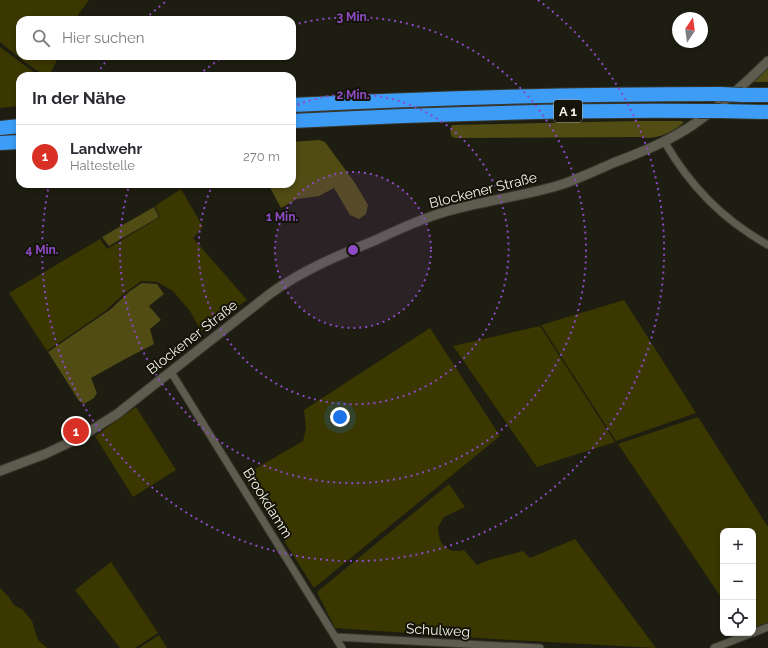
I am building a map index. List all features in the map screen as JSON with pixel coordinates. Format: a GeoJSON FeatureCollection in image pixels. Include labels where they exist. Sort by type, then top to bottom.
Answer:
{"type":"FeatureCollection","features":[{"type":"Feature","properties":{"kind":"highway","name":"A 1"},"geometry":{"type":"LineString","coordinates":[[296,105],[426,99],[618,94],[720,94],[768,96]]}},
{"type":"Feature","properties":{"kind":"highway","name":"A 1"},"geometry":{"type":"LineString","coordinates":[[296,122],[434,115],[570,111],[768,112]]}},
{"type":"Feature","properties":{"kind":"highway"},"geometry":{"type":"LineString","coordinates":[[0,128],[16,126]]}},
{"type":"Feature","properties":{"kind":"highway"},"geometry":{"type":"LineString","coordinates":[[0,144],[16,142]]}},
{"type":"Feature","properties":{"kind":"street","name":"Blockener Straße"},"geometry":{"type":"LineString","coordinates":[[0,471],[45,454],[88,433],[117,414],[271,293],[293,278],[323,262],[429,217],[563,184],[629,157],[678,134],[706,115],[737,91],[768,62]]}},
{"type":"Feature","properties":{"kind":"street"},"geometry":{"type":"LineString","coordinates":[[664,140],[681,166],[708,200],[737,225],[768,245]]}},
{"type":"Feature","properties":{"kind":"street","name":"Brookdamm"},"geometry":{"type":"LineString","coordinates":[[171,372],[342,648]]}},
{"type":"Feature","properties":{"kind":"street"},"geometry":{"type":"LineString","coordinates":[[756,632],[768,627]]}},
{"type":"Feature","properties":{"kind":"street"},"geometry":{"type":"LineString","coordinates":[[714,648],[745,636]]}},
{"type":"Feature","properties":{"kind":"street","name":"Schulweg"},"geometry":{"type":"LineString","coordinates":[[336,637],[540,648]]}},
{"type":"Feature","properties":{"kind":"shaded area"},"geometry":{"type":"Polygon","coordinates":[[[0,0],[89,0],[78,16],[16,16],[16,55],[0,42],[0,0]]]}},
{"type":"Feature","properties":{"kind":"shaded area"},"geometry":{"type":"Polygon","coordinates":[[[0,47],[34,72],[16,72],[16,106],[0,108],[0,47]]]}},
{"type":"Feature","properties":{"kind":"shaded area"},"geometry":{"type":"Polygon","coordinates":[[[22,60],[57,60],[51,72],[39,72],[22,60]]]}},
{"type":"Feature","properties":{"kind":"shaded area"},"geometry":{"type":"Polygon","coordinates":[[[768,67],[768,82],[753,82],[768,67]]]}},
{"type":"Feature","properties":{"kind":"shaded area"},"geometry":{"type":"Polygon","coordinates":[[[636,121],[684,122],[676,129],[653,138],[456,138],[452,137],[450,131],[452,125],[636,121]]]}},
{"type":"Feature","properties":{"kind":"shaded area"},"geometry":{"type":"Polygon","coordinates":[[[319,140],[325,142],[355,183],[368,205],[366,214],[359,219],[350,215],[334,188],[319,196],[297,199],[281,208],[270,188],[296,188],[296,142],[319,140]]]}},
{"type":"Feature","properties":{"kind":"shaded area"},"geometry":{"type":"Polygon","coordinates":[[[181,189],[203,227],[193,238],[247,300],[201,331],[190,311],[173,291],[157,282],[141,281],[104,312],[47,351],[9,293],[100,239],[107,249],[160,217],[155,206],[181,189]]]}},
{"type":"Feature","properties":{"kind":"shaded area"},"geometry":{"type":"Polygon","coordinates":[[[154,207],[159,217],[109,246],[102,237],[154,207]]]}},
{"type":"Feature","properties":{"kind":"shaded area"},"geometry":{"type":"Polygon","coordinates":[[[142,283],[157,284],[164,294],[149,306],[161,320],[150,329],[154,344],[91,378],[97,393],[94,398],[84,404],[79,401],[48,352],[111,309],[130,291],[142,283]]]}},
{"type":"Feature","properties":{"kind":"shaded area"},"geometry":{"type":"Polygon","coordinates":[[[624,300],[696,413],[616,441],[541,325],[624,300]]]}},
{"type":"Feature","properties":{"kind":"shaded area"},"geometry":{"type":"Polygon","coordinates":[[[540,326],[615,442],[537,467],[453,346],[540,326]]]}},
{"type":"Feature","properties":{"kind":"shaded area"},"geometry":{"type":"Polygon","coordinates":[[[430,328],[500,436],[314,588],[243,476],[303,441],[306,428],[304,410],[430,328]]]}},
{"type":"Feature","properties":{"kind":"shaded area"},"geometry":{"type":"Polygon","coordinates":[[[136,407],[176,470],[133,497],[95,436],[136,407]]]}},
{"type":"Feature","properties":{"kind":"shaded area"},"geometry":{"type":"Polygon","coordinates":[[[698,417],[768,527],[768,622],[756,627],[756,528],[720,528],[720,596],[618,444],[698,417]]]}},
{"type":"Feature","properties":{"kind":"shaded area"},"geometry":{"type":"Polygon","coordinates":[[[449,484],[465,507],[444,517],[438,527],[440,540],[444,546],[453,551],[464,550],[477,565],[523,551],[530,558],[575,539],[656,648],[335,628],[317,592],[449,484]]]}},
{"type":"Feature","properties":{"kind":"shaded area"},"geometry":{"type":"Polygon","coordinates":[[[111,562],[158,633],[135,648],[120,648],[75,590],[111,562]]]}},
{"type":"Feature","properties":{"kind":"shaded area"},"geometry":{"type":"Polygon","coordinates":[[[0,588],[14,605],[23,610],[32,621],[38,640],[47,648],[0,648],[0,588]]]}},
{"type":"Feature","properties":{"kind":"shaded area"},"geometry":{"type":"Polygon","coordinates":[[[159,635],[167,648],[139,648],[159,635]]]}},
{"type":"Feature","properties":{"kind":"place","name":"Landwehr"},"geometry":{"type":"Point","coordinates":[76,431]}}]}
